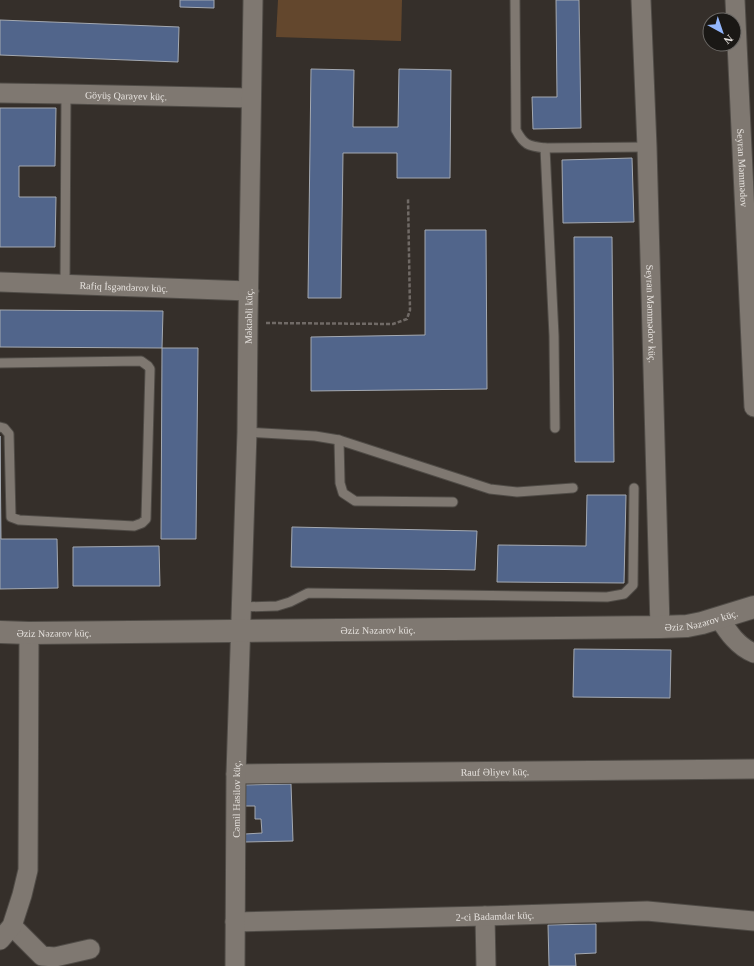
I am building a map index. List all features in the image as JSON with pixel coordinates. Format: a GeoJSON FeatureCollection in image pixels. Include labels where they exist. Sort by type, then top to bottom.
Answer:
{"type":"FeatureCollection","features":[{"type":"Feature","properties":{"kind":"street","name":"Məktəbli küç."},"geometry":{"type":"LineString","coordinates":[[241,632],[247,432],[253,0]]}},
{"type":"Feature","properties":{"kind":"street","name":"Seyran Məmmədov küç."},"geometry":{"type":"LineString","coordinates":[[641,0],[647,147],[660,628]]}},
{"type":"Feature","properties":{"kind":"street","name":"Seyran Məmmədov"},"geometry":{"type":"LineString","coordinates":[[734,0],[754,407]]}},
{"type":"Feature","properties":{"kind":"street","name":"Göyüş Qarayev küç."},"geometry":{"type":"LineString","coordinates":[[0,93],[251,98]]}},
{"type":"Feature","properties":{"kind":"street","name":"Rafiq İsgəndərov küç."},"geometry":{"type":"LineString","coordinates":[[0,282],[249,291]]}},
{"type":"Feature","properties":{"kind":"street","name":"Əziz Nəzərov küç."},"geometry":{"type":"LineString","coordinates":[[0,632],[241,632],[660,628],[687,626],[754,607]]}},
{"type":"Feature","properties":{"kind":"street"},"geometry":{"type":"LineString","coordinates":[[719,618],[728,632],[750,652],[754,653]]}},
{"type":"Feature","properties":{"kind":"street","name":"Cəmil Hasilov küç."},"geometry":{"type":"LineString","coordinates":[[235,966],[236,774],[241,632]]}},
{"type":"Feature","properties":{"kind":"street"},"geometry":{"type":"LineString","coordinates":[[0,940],[12,926],[28,870],[29,633]]}},
{"type":"Feature","properties":{"kind":"street","name":"Rauf Əliyev küç."},"geometry":{"type":"LineString","coordinates":[[236,774],[754,769]]}},
{"type":"Feature","properties":{"kind":"street","name":"2-ci Badamdar küç."},"geometry":{"type":"LineString","coordinates":[[235,922],[647,911],[754,921]]}},
{"type":"Feature","properties":{"kind":"street"},"geometry":{"type":"LineString","coordinates":[[485,916],[486,966]]}},
{"type":"Feature","properties":{"kind":"street"},"geometry":{"type":"LineString","coordinates":[[12,926],[42,956],[55,957],[90,949]]}},
{"type":"Feature","properties":{"kind":"lane"},"geometry":{"type":"LineString","coordinates":[[515,0],[516,130],[522,140],[532,147],[545,148],[647,147]]}},
{"type":"Feature","properties":{"kind":"lane"},"geometry":{"type":"LineString","coordinates":[[65,284],[66,94]]}},
{"type":"Feature","properties":{"kind":"lane"},"geometry":{"type":"LineString","coordinates":[[545,148],[554,336],[555,428]]}},
{"type":"Feature","properties":{"kind":"lane"},"geometry":{"type":"LineString","coordinates":[[0,363],[140,361],[148,366],[150,369],[146,519],[142,523],[134,526],[19,520],[11,517],[9,434],[4,428],[0,427]]}},
{"type":"Feature","properties":{"kind":"lane"},"geometry":{"type":"LineString","coordinates":[[247,432],[315,436],[339,440],[490,489],[517,492],[573,488]]}},
{"type":"Feature","properties":{"kind":"lane"},"geometry":{"type":"LineString","coordinates":[[339,440],[340,483],[343,493],[355,500],[453,502]]}},
{"type":"Feature","properties":{"kind":"lane"},"geometry":{"type":"LineString","coordinates":[[242,607],[277,606],[290,602],[308,593],[607,597],[624,594],[633,585],[634,488]]}},
{"type":"Feature","properties":{"kind":"path"},"geometry":{"type":"LineString","coordinates":[[248,322],[393,324],[407,319],[410,310],[408,198]]}},
{"type":"Feature","properties":{"kind":"shaded area"},"geometry":{"type":"Polygon","coordinates":[[[278,0],[402,0],[401,41],[276,37],[278,0]]]}},
{"type":"Feature","properties":{"kind":"building"},"geometry":{"type":"Polygon","coordinates":[[[180,0],[214,0],[214,8],[180,7],[180,0]]]}},
{"type":"Feature","properties":{"kind":"building"},"geometry":{"type":"Polygon","coordinates":[[[556,0],[579,0],[581,128],[533,129],[532,97],[557,97],[556,0]]]}},
{"type":"Feature","properties":{"kind":"building"},"geometry":{"type":"Polygon","coordinates":[[[0,20],[179,27],[178,62],[0,55],[0,20]]]}},
{"type":"Feature","properties":{"kind":"building"},"geometry":{"type":"Polygon","coordinates":[[[311,69],[354,70],[353,127],[398,127],[399,69],[451,70],[450,178],[397,178],[397,153],[343,153],[341,298],[308,298],[311,69]]]}},
{"type":"Feature","properties":{"kind":"building"},"geometry":{"type":"Polygon","coordinates":[[[0,108],[56,108],[55,166],[19,166],[19,197],[56,197],[55,247],[0,247],[0,108]]]}},
{"type":"Feature","properties":{"kind":"building"},"geometry":{"type":"Polygon","coordinates":[[[632,158],[634,222],[563,223],[562,160],[632,158]]]}},
{"type":"Feature","properties":{"kind":"building"},"geometry":{"type":"Polygon","coordinates":[[[425,230],[486,230],[487,389],[311,391],[311,337],[425,335],[425,230]]]}},
{"type":"Feature","properties":{"kind":"building"},"geometry":{"type":"Polygon","coordinates":[[[574,237],[612,237],[614,462],[575,462],[574,237]]]}},
{"type":"Feature","properties":{"kind":"building"},"geometry":{"type":"Polygon","coordinates":[[[0,310],[163,311],[162,348],[0,347],[0,310]]]}},
{"type":"Feature","properties":{"kind":"building"},"geometry":{"type":"Polygon","coordinates":[[[162,348],[198,348],[196,539],[161,539],[162,348]]]}},
{"type":"Feature","properties":{"kind":"building"},"geometry":{"type":"Polygon","coordinates":[[[0,436],[1,539],[57,539],[58,588],[0,589],[0,436]]]}},
{"type":"Feature","properties":{"kind":"building"},"geometry":{"type":"Polygon","coordinates":[[[587,495],[626,495],[624,583],[497,582],[498,545],[586,546],[587,495]]]}},
{"type":"Feature","properties":{"kind":"building"},"geometry":{"type":"Polygon","coordinates":[[[292,527],[477,531],[475,570],[291,567],[292,527]]]}},
{"type":"Feature","properties":{"kind":"building"},"geometry":{"type":"Polygon","coordinates":[[[159,546],[160,586],[73,586],[73,547],[159,546]]]}},
{"type":"Feature","properties":{"kind":"building"},"geometry":{"type":"Polygon","coordinates":[[[574,649],[671,650],[670,698],[573,697],[574,649]]]}},
{"type":"Feature","properties":{"kind":"building"},"geometry":{"type":"Polygon","coordinates":[[[291,784],[293,841],[245,842],[245,834],[262,833],[261,819],[255,819],[255,806],[243,806],[243,785],[291,784]]]}},
{"type":"Feature","properties":{"kind":"building"},"geometry":{"type":"Polygon","coordinates":[[[596,924],[596,953],[575,954],[576,966],[549,966],[548,925],[596,924]]]}}]}
